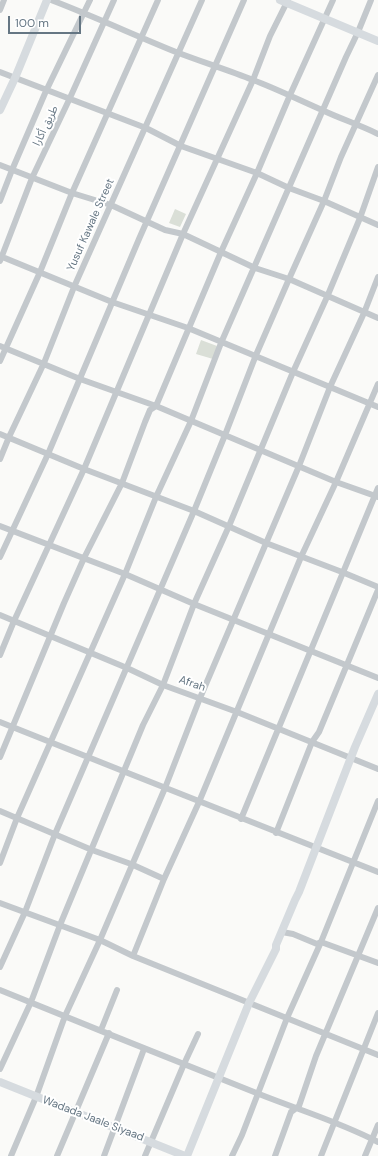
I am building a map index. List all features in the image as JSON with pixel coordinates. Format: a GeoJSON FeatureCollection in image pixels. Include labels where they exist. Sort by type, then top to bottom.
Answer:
{"type":"FeatureCollection","features":[{"type":"Feature","properties":{"kind":"street"},"geometry":{"type":"LineString","coordinates":[[0,10],[4,0]]}},
{"type":"Feature","properties":{"kind":"street"},"geometry":{"type":"LineString","coordinates":[[0,110],[15,78],[46,0]]}},
{"type":"Feature","properties":{"kind":"street"},"geometry":{"type":"LineString","coordinates":[[51,0],[178,53],[290,95],[323,111],[378,134]]}},
{"type":"Feature","properties":{"kind":"street"},"geometry":{"type":"LineString","coordinates":[[0,201],[46,91],[90,0]]}},
{"type":"Feature","properties":{"kind":"street","name":"طريق أكارا"},"geometry":{"type":"LineString","coordinates":[[1,258],[32,178],[70,100],[114,0]]}},
{"type":"Feature","properties":{"kind":"street"},"geometry":{"type":"LineString","coordinates":[[0,361],[3,347],[40,272],[72,193],[158,0]]}},
{"type":"Feature","properties":{"kind":"street","name":"Yusuf Kawale Street"},"geometry":{"type":"LineString","coordinates":[[0,459],[44,363],[74,286],[202,0]]}},
{"type":"Feature","properties":{"kind":"street"},"geometry":{"type":"LineString","coordinates":[[0,557],[48,454],[112,302],[244,0]]}},
{"type":"Feature","properties":{"kind":"street"},"geometry":{"type":"LineString","coordinates":[[0,757],[84,558],[122,483],[150,410],[156,406],[221,252],[333,0]]}},
{"type":"Feature","properties":{"kind":"street"},"geometry":{"type":"LineString","coordinates":[[0,863],[17,818],[52,742],[125,574],[156,497],[191,421],[221,342],[371,0]]}},
{"type":"Feature","properties":{"kind":"street"},"geometry":{"type":"LineString","coordinates":[[0,655],[118,391],[183,234],[253,80],[285,1],[378,41]]}},
{"type":"Feature","properties":{"kind":"street"},"geometry":{"type":"LineString","coordinates":[[0,72],[46,91],[146,128],[181,146],[257,173],[378,225]]}},
{"type":"Feature","properties":{"kind":"street"},"geometry":{"type":"LineString","coordinates":[[0,967],[25,912],[55,834],[194,512],[256,355],[288,279],[324,201],[341,158],[378,75]]}},
{"type":"Feature","properties":{"kind":"street"},"geometry":{"type":"LineString","coordinates":[[0,165],[72,193],[111,205],[166,230],[183,234],[254,268],[288,279],[378,318]]}},
{"type":"Feature","properties":{"kind":"street"},"geometry":{"type":"LineString","coordinates":[[0,1069],[31,1002],[60,925],[143,726],[163,685],[194,604],[229,526],[293,372],[327,297],[360,218],[378,167]]}},
{"type":"Feature","properties":{"kind":"street"},"geometry":{"type":"LineString","coordinates":[[1,258],[40,272],[112,302],[188,328],[378,407]]}},
{"type":"Feature","properties":{"kind":"street"},"geometry":{"type":"LineString","coordinates":[[12,1156],[66,1016],[165,788],[200,698],[299,466],[330,387],[364,313],[378,277]]}},
{"type":"Feature","properties":{"kind":"street"},"geometry":{"type":"LineString","coordinates":[[3,347],[80,379],[118,391],[156,406],[261,449],[336,482],[376,496]]}},
{"type":"Feature","properties":{"kind":"street"},"geometry":{"type":"LineString","coordinates":[[133,956],[164,879],[199,802],[301,557],[336,482],[378,384]]}},
{"type":"Feature","properties":{"kind":"street"},"geometry":{"type":"LineString","coordinates":[[0,434],[229,526],[266,543],[342,572],[378,589],[320,732],[312,742],[276,833]]}},
{"type":"Feature","properties":{"kind":"street"},"geometry":{"type":"LineString","coordinates":[[241,819],[342,572],[376,496],[378,488]]}},
{"type":"Feature","properties":{"kind":"street"},"geometry":{"type":"LineString","coordinates":[[0,526],[125,574],[194,604],[378,678]]}},
{"type":"Feature","properties":{"kind":"street","name":"Afrah"},"geometry":{"type":"LineString","coordinates":[[0,615],[127,668],[163,685],[237,712],[378,769]]}},
{"type":"Feature","properties":{"kind":"street"},"geometry":{"type":"LineString","coordinates":[[186,1156],[220,1078],[250,1003],[276,948],[351,758],[378,694]]}},
{"type":"Feature","properties":{"kind":"street"},"geometry":{"type":"LineString","coordinates":[[0,722],[276,833],[378,872]]}},
{"type":"Feature","properties":{"kind":"street"},"geometry":{"type":"LineString","coordinates":[[232,1156],[242,1135],[287,1018],[321,942],[378,801]]}},
{"type":"Feature","properties":{"kind":"street"},"geometry":{"type":"LineString","coordinates":[[0,811],[92,850],[131,864],[164,879]]}},
{"type":"Feature","properties":{"kind":"street"},"geometry":{"type":"LineString","coordinates":[[0,903],[100,940],[133,956],[378,1055]]}},
{"type":"Feature","properties":{"kind":"street"},"geometry":{"type":"LineString","coordinates":[[275,1156],[291,1112],[299,1106],[313,1063],[378,908]]}},
{"type":"Feature","properties":{"kind":"street"},"geometry":{"type":"LineString","coordinates":[[282,932],[293,934],[317,944],[321,942],[378,963]]}},
{"type":"Feature","properties":{"kind":"street"},"geometry":{"type":"LineString","coordinates":[[0,990],[102,1030],[144,1049],[375,1140]]}},
{"type":"Feature","properties":{"kind":"street"},"geometry":{"type":"LineString","coordinates":[[102,1030],[117,990]]}},
{"type":"Feature","properties":{"kind":"street"},"geometry":{"type":"LineString","coordinates":[[321,1156],[378,1013]]}},
{"type":"Feature","properties":{"kind":"street"},"geometry":{"type":"LineString","coordinates":[[57,1156],[109,1033]]}},
{"type":"Feature","properties":{"kind":"street"},"geometry":{"type":"LineString","coordinates":[[145,1156],[198,1034]]}},
{"type":"Feature","properties":{"kind":"street"},"geometry":{"type":"LineString","coordinates":[[104,1156],[144,1049]]}},
{"type":"Feature","properties":{"kind":"street","name":"Wadada Jaale Siyaad"},"geometry":{"type":"LineString","coordinates":[[0,1082],[186,1156]]}},
{"type":"Feature","properties":{"kind":"street"},"geometry":{"type":"LineString","coordinates":[[365,1156],[375,1140],[378,1125]]}},
{"type":"Feature","properties":{"kind":"shaded area"},"geometry":{"type":"Polygon","coordinates":[[[175,209],[186,214],[180,227],[169,223],[175,209]]]}},
{"type":"Feature","properties":{"kind":"shaded area"},"geometry":{"type":"Polygon","coordinates":[[[201,340],[217,346],[213,359],[196,354],[201,340]]]}}]}
